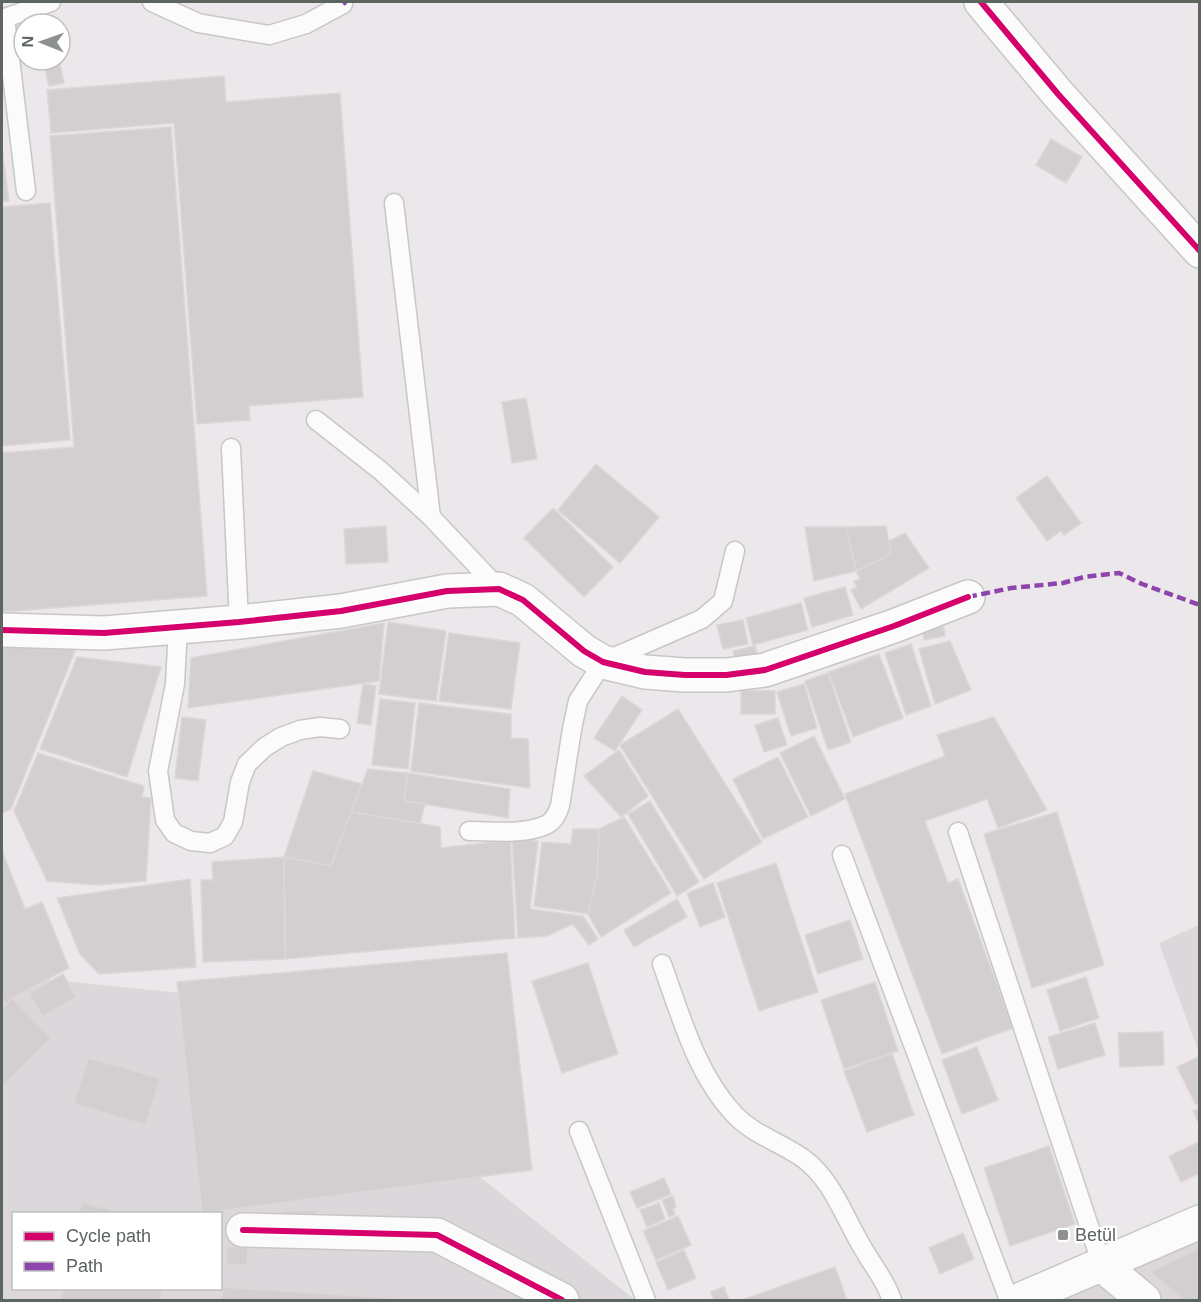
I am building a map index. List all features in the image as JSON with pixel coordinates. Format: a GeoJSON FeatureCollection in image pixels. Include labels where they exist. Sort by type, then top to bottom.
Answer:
{"type":"FeatureCollection","features":[{"type":"Feature","properties":{"kind":"street"},"geometry":{"type":"LineString","coordinates":[[981,2],[1058,94],[1200,251]]}},
{"type":"Feature","properties":{"kind":"street"},"geometry":{"type":"LineString","coordinates":[[2,630],[104,633],[239,622],[341,611],[447,591],[499,589],[523,600],[584,651],[603,662],[645,672],[726,675],[765,670],[894,626],[968,597]]}},
{"type":"Feature","properties":{"kind":"street"},"geometry":{"type":"LineString","coordinates":[[1019,1300],[1200,1222]]}},
{"type":"Feature","properties":{"kind":"street"},"geometry":{"type":"LineString","coordinates":[[243,1230],[437,1235],[562,1300]]}},
{"type":"Feature","properties":{"kind":"street"},"geometry":{"type":"LineString","coordinates":[[1102,1264],[1144,1300]]}},
{"type":"Feature","properties":{"kind":"lane"},"geometry":{"type":"LineString","coordinates":[[26,191],[3,18],[51,2]]}},
{"type":"Feature","properties":{"kind":"lane"},"geometry":{"type":"LineString","coordinates":[[152,2],[198,23],[269,35],[306,24],[343,4]]}},
{"type":"Feature","properties":{"kind":"lane"},"geometry":{"type":"LineString","coordinates":[[394,203],[431,517]]}},
{"type":"Feature","properties":{"kind":"lane"},"geometry":{"type":"LineString","coordinates":[[316,420],[381,471],[431,517],[499,589]]}},
{"type":"Feature","properties":{"kind":"lane"},"geometry":{"type":"LineString","coordinates":[[231,448],[239,622]]}},
{"type":"Feature","properties":{"kind":"lane"},"geometry":{"type":"LineString","coordinates":[[469,831],[523,830],[546,825],[555,817],[560,806],[578,701],[603,662],[702,619],[723,601],[735,551]]}},
{"type":"Feature","properties":{"kind":"lane"},"geometry":{"type":"LineString","coordinates":[[178,627],[175,684],[158,771],[165,820],[174,833],[191,842],[210,843],[225,836],[233,822],[240,782],[247,764],[265,747],[300,730],[340,729]]}},
{"type":"Feature","properties":{"kind":"lane"},"geometry":{"type":"LineString","coordinates":[[958,832],[1102,1264]]}},
{"type":"Feature","properties":{"kind":"lane"},"geometry":{"type":"LineString","coordinates":[[842,855],[1009,1300]]}},
{"type":"Feature","properties":{"kind":"lane"},"geometry":{"type":"LineString","coordinates":[[662,964],[691,1042],[703,1069],[719,1094],[736,1116],[774,1143],[802,1157],[817,1170],[834,1194],[875,1270],[886,1282],[892,1300]]}},
{"type":"Feature","properties":{"kind":"lane"},"geometry":{"type":"LineString","coordinates":[[579,1131],[646,1300]]}},
{"type":"Feature","properties":{"kind":"shaded area"},"geometry":{"type":"Polygon","coordinates":[[[1199,925],[1199,1053],[1159,943],[1199,925]]]}},
{"type":"Feature","properties":{"kind":"shaded area"},"geometry":{"type":"Polygon","coordinates":[[[4,975],[258,1001],[635,1300],[2,1300],[2,978],[4,975]]]}},
{"type":"Feature","properties":{"kind":"shaded area"},"geometry":{"type":"Polygon","coordinates":[[[1199,1222],[1199,1300],[1019,1300],[1199,1222]]]}},
{"type":"Feature","properties":{"kind":"building"},"geometry":{"type":"Polygon","coordinates":[[[46,72],[62,72],[64,83],[49,86],[46,72]]]}},
{"type":"Feature","properties":{"kind":"building"},"geometry":{"type":"Polygon","coordinates":[[[224,76],[226,102],[340,93],[363,397],[249,406],[250,420],[197,424],[174,123],[51,133],[47,90],[224,76]]]}},
{"type":"Feature","properties":{"kind":"building"},"geometry":{"type":"Polygon","coordinates":[[[171,127],[207,596],[2,612],[2,453],[74,447],[50,136],[171,127]]]}},
{"type":"Feature","properties":{"kind":"building"},"geometry":{"type":"Polygon","coordinates":[[[1051,139],[1082,157],[1066,183],[1036,165],[1051,139]]]}},
{"type":"Feature","properties":{"kind":"building"},"geometry":{"type":"Polygon","coordinates":[[[2,148],[9,201],[2,202],[2,148]]]}},
{"type":"Feature","properties":{"kind":"building"},"geometry":{"type":"Polygon","coordinates":[[[50,203],[70,440],[2,446],[2,207],[50,203]]]}},
{"type":"Feature","properties":{"kind":"building"},"geometry":{"type":"Polygon","coordinates":[[[526,398],[537,459],[512,463],[502,402],[526,398]]]}},
{"type":"Feature","properties":{"kind":"building"},"geometry":{"type":"Polygon","coordinates":[[[596,464],[659,517],[620,563],[558,510],[596,464]]]}},
{"type":"Feature","properties":{"kind":"building"},"geometry":{"type":"Polygon","coordinates":[[[1047,476],[1081,523],[1064,535],[1061,531],[1047,541],[1016,498],[1047,476]]]}},
{"type":"Feature","properties":{"kind":"building"},"geometry":{"type":"Polygon","coordinates":[[[553,508],[613,567],[584,597],[524,538],[553,508]]]}},
{"type":"Feature","properties":{"kind":"building"},"geometry":{"type":"Polygon","coordinates":[[[386,526],[388,562],[346,564],[344,529],[386,526]]]}},
{"type":"Feature","properties":{"kind":"building"},"geometry":{"type":"Polygon","coordinates":[[[886,526],[891,554],[856,571],[846,527],[886,526]]]}},
{"type":"Feature","properties":{"kind":"building"},"geometry":{"type":"Polygon","coordinates":[[[805,527],[846,527],[856,571],[814,581],[805,527]]]}},
{"type":"Feature","properties":{"kind":"building"},"geometry":{"type":"Polygon","coordinates":[[[905,533],[929,568],[861,609],[851,590],[857,587],[854,581],[860,579],[856,571],[891,554],[889,541],[905,533]]]}},
{"type":"Feature","properties":{"kind":"building"},"geometry":{"type":"Polygon","coordinates":[[[845,587],[853,615],[812,627],[804,598],[845,587]]]}},
{"type":"Feature","properties":{"kind":"building"},"geometry":{"type":"Polygon","coordinates":[[[801,603],[808,630],[753,645],[746,618],[801,603]]]}},
{"type":"Feature","properties":{"kind":"building"},"geometry":{"type":"Polygon","coordinates":[[[942,618],[945,636],[924,640],[921,621],[942,618]]]}},
{"type":"Feature","properties":{"kind":"building"},"geometry":{"type":"Polygon","coordinates":[[[743,620],[748,644],[723,649],[717,625],[743,620]]]}},
{"type":"Feature","properties":{"kind":"building"},"geometry":{"type":"Polygon","coordinates":[[[388,622],[446,631],[436,701],[379,694],[388,622]]]}},
{"type":"Feature","properties":{"kind":"building"},"geometry":{"type":"Polygon","coordinates":[[[384,623],[379,681],[188,708],[191,658],[384,623]]]}},
{"type":"Feature","properties":{"kind":"building"},"geometry":{"type":"Polygon","coordinates":[[[449,633],[520,643],[511,709],[439,701],[449,633]]]}},
{"type":"Feature","properties":{"kind":"building"},"geometry":{"type":"Polygon","coordinates":[[[56,640],[75,651],[11,809],[2,813],[2,642],[56,640]]]}},
{"type":"Feature","properties":{"kind":"building"},"geometry":{"type":"Polygon","coordinates":[[[950,641],[971,690],[935,704],[919,649],[950,641]]]}},
{"type":"Feature","properties":{"kind":"building"},"geometry":{"type":"Polygon","coordinates":[[[911,644],[931,706],[906,715],[885,653],[911,644]]]}},
{"type":"Feature","properties":{"kind":"building"},"geometry":{"type":"Polygon","coordinates":[[[755,646],[758,657],[736,663],[733,651],[755,646]]]}},
{"type":"Feature","properties":{"kind":"building"},"geometry":{"type":"Polygon","coordinates":[[[879,654],[903,718],[853,737],[829,672],[879,654]]]}},
{"type":"Feature","properties":{"kind":"building"},"geometry":{"type":"Polygon","coordinates":[[[77,657],[161,667],[127,777],[40,749],[77,657]]]}},
{"type":"Feature","properties":{"kind":"building"},"geometry":{"type":"Polygon","coordinates":[[[828,673],[851,742],[828,750],[805,681],[828,673]]]}},
{"type":"Feature","properties":{"kind":"building"},"geometry":{"type":"Polygon","coordinates":[[[363,684],[376,686],[371,725],[357,723],[363,684]]]}},
{"type":"Feature","properties":{"kind":"building"},"geometry":{"type":"Polygon","coordinates":[[[804,684],[817,728],[791,736],[777,692],[804,684]]]}},
{"type":"Feature","properties":{"kind":"building"},"geometry":{"type":"Polygon","coordinates":[[[741,690],[775,691],[775,714],[741,714],[741,690]]]}},
{"type":"Feature","properties":{"kind":"building"},"geometry":{"type":"Polygon","coordinates":[[[622,696],[642,710],[615,751],[594,738],[622,696]]]}},
{"type":"Feature","properties":{"kind":"building"},"geometry":{"type":"Polygon","coordinates":[[[380,699],[415,703],[408,769],[372,765],[380,699]]]}},
{"type":"Feature","properties":{"kind":"building"},"geometry":{"type":"Polygon","coordinates":[[[419,703],[511,714],[511,738],[528,739],[530,788],[411,771],[419,703]]]}},
{"type":"Feature","properties":{"kind":"building"},"geometry":{"type":"Polygon","coordinates":[[[678,709],[762,842],[704,879],[620,745],[678,709]]]}},
{"type":"Feature","properties":{"kind":"building"},"geometry":{"type":"Polygon","coordinates":[[[182,717],[206,720],[198,781],[175,778],[182,717]]]}},
{"type":"Feature","properties":{"kind":"building"},"geometry":{"type":"Polygon","coordinates":[[[994,717],[1047,810],[998,828],[987,799],[925,821],[948,883],[958,879],[1013,1028],[942,1054],[845,794],[945,756],[937,735],[994,717]]]}},
{"type":"Feature","properties":{"kind":"building"},"geometry":{"type":"Polygon","coordinates":[[[778,718],[787,745],[764,752],[755,725],[778,718]]]}},
{"type":"Feature","properties":{"kind":"building"},"geometry":{"type":"Polygon","coordinates":[[[814,736],[845,799],[811,816],[780,753],[814,736]]]}},
{"type":"Feature","properties":{"kind":"building"},"geometry":{"type":"Polygon","coordinates":[[[619,750],[648,796],[621,817],[584,776],[619,750]]]}},
{"type":"Feature","properties":{"kind":"building"},"geometry":{"type":"Polygon","coordinates":[[[38,753],[144,786],[142,797],[151,798],[146,881],[97,885],[47,881],[14,811],[38,753]]]}},
{"type":"Feature","properties":{"kind":"building"},"geometry":{"type":"Polygon","coordinates":[[[778,757],[808,817],[763,839],[733,779],[778,757]]]}},
{"type":"Feature","properties":{"kind":"building"},"geometry":{"type":"Polygon","coordinates":[[[368,769],[408,773],[404,801],[425,804],[420,824],[351,812],[368,769]]]}},
{"type":"Feature","properties":{"kind":"building"},"geometry":{"type":"Polygon","coordinates":[[[313,771],[362,784],[331,866],[284,857],[313,771]]]}},
{"type":"Feature","properties":{"kind":"building"},"geometry":{"type":"Polygon","coordinates":[[[408,773],[510,789],[508,818],[404,801],[408,773]]]}},
{"type":"Feature","properties":{"kind":"building"},"geometry":{"type":"Polygon","coordinates":[[[650,801],[699,882],[677,896],[628,814],[650,801]]]}},
{"type":"Feature","properties":{"kind":"building"},"geometry":{"type":"Polygon","coordinates":[[[351,812],[440,827],[441,848],[510,840],[515,938],[285,959],[284,857],[331,866],[351,812]]]}},
{"type":"Feature","properties":{"kind":"building"},"geometry":{"type":"Polygon","coordinates":[[[1057,812],[1104,965],[1032,988],[984,834],[1057,812]]]}},
{"type":"Feature","properties":{"kind":"building"},"geometry":{"type":"Polygon","coordinates":[[[624,817],[671,893],[601,937],[588,914],[597,876],[599,829],[624,817]]]}},
{"type":"Feature","properties":{"kind":"building"},"geometry":{"type":"Polygon","coordinates":[[[573,829],[599,829],[597,876],[588,914],[534,906],[542,842],[571,844],[573,829]]]}},
{"type":"Feature","properties":{"kind":"building"},"geometry":{"type":"Polygon","coordinates":[[[512,840],[538,841],[530,909],[583,916],[598,939],[589,945],[573,924],[547,936],[518,938],[512,840]]]}},
{"type":"Feature","properties":{"kind":"building"},"geometry":{"type":"Polygon","coordinates":[[[2,851],[25,909],[42,902],[69,968],[12,998],[5,1005],[2,996],[2,851]]]}},
{"type":"Feature","properties":{"kind":"building"},"geometry":{"type":"Polygon","coordinates":[[[284,857],[285,959],[203,962],[201,880],[213,880],[212,862],[284,857]]]}},
{"type":"Feature","properties":{"kind":"building"},"geometry":{"type":"Polygon","coordinates":[[[776,863],[818,992],[759,1011],[717,883],[776,863]]]}},
{"type":"Feature","properties":{"kind":"building"},"geometry":{"type":"Polygon","coordinates":[[[190,879],[196,967],[99,974],[80,954],[57,898],[190,879]]]}},
{"type":"Feature","properties":{"kind":"building"},"geometry":{"type":"Polygon","coordinates":[[[713,883],[725,917],[700,927],[687,893],[713,883]]]}},
{"type":"Feature","properties":{"kind":"building"},"geometry":{"type":"Polygon","coordinates":[[[677,899],[687,917],[634,947],[624,930],[677,899]]]}},
{"type":"Feature","properties":{"kind":"building"},"geometry":{"type":"Polygon","coordinates":[[[850,920],[863,959],[818,974],[805,935],[850,920]]]}},
{"type":"Feature","properties":{"kind":"building"},"geometry":{"type":"Polygon","coordinates":[[[507,953],[532,1170],[202,1212],[177,982],[507,953]]]}},
{"type":"Feature","properties":{"kind":"building"},"geometry":{"type":"Polygon","coordinates":[[[588,963],[618,1054],[562,1073],[532,981],[588,963]]]}},
{"type":"Feature","properties":{"kind":"building"},"geometry":{"type":"Polygon","coordinates":[[[63,974],[76,997],[43,1017],[29,993],[63,974]]]}},
{"type":"Feature","properties":{"kind":"building"},"geometry":{"type":"Polygon","coordinates":[[[1086,977],[1099,1018],[1060,1031],[1047,990],[1086,977]]]}},
{"type":"Feature","properties":{"kind":"building"},"geometry":{"type":"Polygon","coordinates":[[[875,982],[898,1051],[844,1069],[821,1000],[875,982]]]}},
{"type":"Feature","properties":{"kind":"building"},"geometry":{"type":"Polygon","coordinates":[[[12,998],[51,1038],[2,1087],[2,1008],[12,998]]]}},
{"type":"Feature","properties":{"kind":"building"},"geometry":{"type":"Polygon","coordinates":[[[1095,1023],[1105,1055],[1058,1069],[1048,1037],[1095,1023]]]}},
{"type":"Feature","properties":{"kind":"building"},"geometry":{"type":"Polygon","coordinates":[[[1163,1032],[1164,1065],[1120,1067],[1118,1033],[1163,1032]]]}},
{"type":"Feature","properties":{"kind":"building"},"geometry":{"type":"Polygon","coordinates":[[[977,1047],[998,1100],[962,1114],[942,1060],[977,1047]]]}},
{"type":"Feature","properties":{"kind":"building"},"geometry":{"type":"Polygon","coordinates":[[[892,1053],[914,1115],[867,1132],[844,1071],[892,1053]]]}},
{"type":"Feature","properties":{"kind":"building"},"geometry":{"type":"Polygon","coordinates":[[[1200,1056],[1200,1103],[1196,1105],[1177,1067],[1200,1056]]]}},
{"type":"Feature","properties":{"kind":"building"},"geometry":{"type":"Polygon","coordinates":[[[88,1058],[160,1078],[146,1125],[74,1104],[88,1058]]]}},
{"type":"Feature","properties":{"kind":"building"},"geometry":{"type":"Polygon","coordinates":[[[1200,1108],[1200,1126],[1193,1111],[1200,1108]]]}},
{"type":"Feature","properties":{"kind":"building"},"geometry":{"type":"Polygon","coordinates":[[[1199,1142],[1200,1173],[1181,1182],[1169,1156],[1199,1142]]]}},
{"type":"Feature","properties":{"kind":"building"},"geometry":{"type":"Polygon","coordinates":[[[1049,1146],[1075,1224],[1010,1246],[984,1168],[1049,1146]]]}},
{"type":"Feature","properties":{"kind":"building"},"geometry":{"type":"Polygon","coordinates":[[[664,1178],[671,1194],[637,1208],[630,1192],[664,1178]]]}},
{"type":"Feature","properties":{"kind":"building"},"geometry":{"type":"Polygon","coordinates":[[[673,1196],[676,1207],[673,1209],[675,1215],[669,1217],[662,1200],[673,1196]]]}},
{"type":"Feature","properties":{"kind":"building"},"geometry":{"type":"Polygon","coordinates":[[[82,1202],[119,1212],[80,1212],[82,1202]]]}},
{"type":"Feature","properties":{"kind":"building"},"geometry":{"type":"Polygon","coordinates":[[[659,1203],[665,1219],[647,1227],[640,1210],[659,1203]]]}},
{"type":"Feature","properties":{"kind":"building"},"geometry":{"type":"Polygon","coordinates":[[[316,1210],[317,1223],[283,1225],[282,1211],[316,1210]]]}},
{"type":"Feature","properties":{"kind":"building"},"geometry":{"type":"Polygon","coordinates":[[[678,1216],[691,1245],[656,1260],[643,1231],[678,1216]]]}},
{"type":"Feature","properties":{"kind":"building"},"geometry":{"type":"Polygon","coordinates":[[[963,1233],[974,1259],[940,1274],[929,1248],[963,1233]]]}},
{"type":"Feature","properties":{"kind":"building"},"geometry":{"type":"Polygon","coordinates":[[[227,1247],[248,1248],[247,1265],[226,1264],[227,1247]]]}},
{"type":"Feature","properties":{"kind":"building"},"geometry":{"type":"Polygon","coordinates":[[[1200,1248],[1200,1300],[1184,1300],[1151,1272],[1200,1248]]]}},
{"type":"Feature","properties":{"kind":"building"},"geometry":{"type":"Polygon","coordinates":[[[684,1250],[696,1278],[668,1290],[656,1262],[684,1250]]]}},
{"type":"Feature","properties":{"kind":"building"},"geometry":{"type":"Polygon","coordinates":[[[835,1267],[847,1300],[742,1300],[835,1267]]]}},
{"type":"Feature","properties":{"kind":"building"},"geometry":{"type":"Polygon","coordinates":[[[223,1287],[422,1300],[222,1300],[223,1287]]]}},
{"type":"Feature","properties":{"kind":"building"},"geometry":{"type":"Polygon","coordinates":[[[724,1287],[729,1300],[714,1300],[711,1292],[724,1287]]]}},
{"type":"Feature","properties":{"kind":"building"},"geometry":{"type":"Polygon","coordinates":[[[64,1290],[162,1290],[160,1300],[61,1300],[64,1290]]]}},
{"type":"Feature","properties":{"kind":"marked path"},"geometry":{"type":"LineString","coordinates":[[968,597],[1011,588],[1063,583],[1084,577],[1119,573],[1200,605]]}},
{"type":"Feature","properties":{"kind":"cycle path"},"geometry":{"type":"LineString","coordinates":[[981,2],[1058,94],[1200,251]]}},
{"type":"Feature","properties":{"kind":"cycle path"},"geometry":{"type":"LineString","coordinates":[[2,630],[104,633],[239,622],[341,611],[447,591],[499,589],[523,600],[584,651],[603,662],[645,672],[726,675],[765,670],[894,626],[968,597]]}},
{"type":"Feature","properties":{"kind":"cycle path"},"geometry":{"type":"LineString","coordinates":[[243,1230],[437,1235],[562,1300]]}},
{"type":"Feature","properties":{"kind":"place","name":"Betül"},"geometry":{"type":"Point","coordinates":[1063,1235]}}]}
